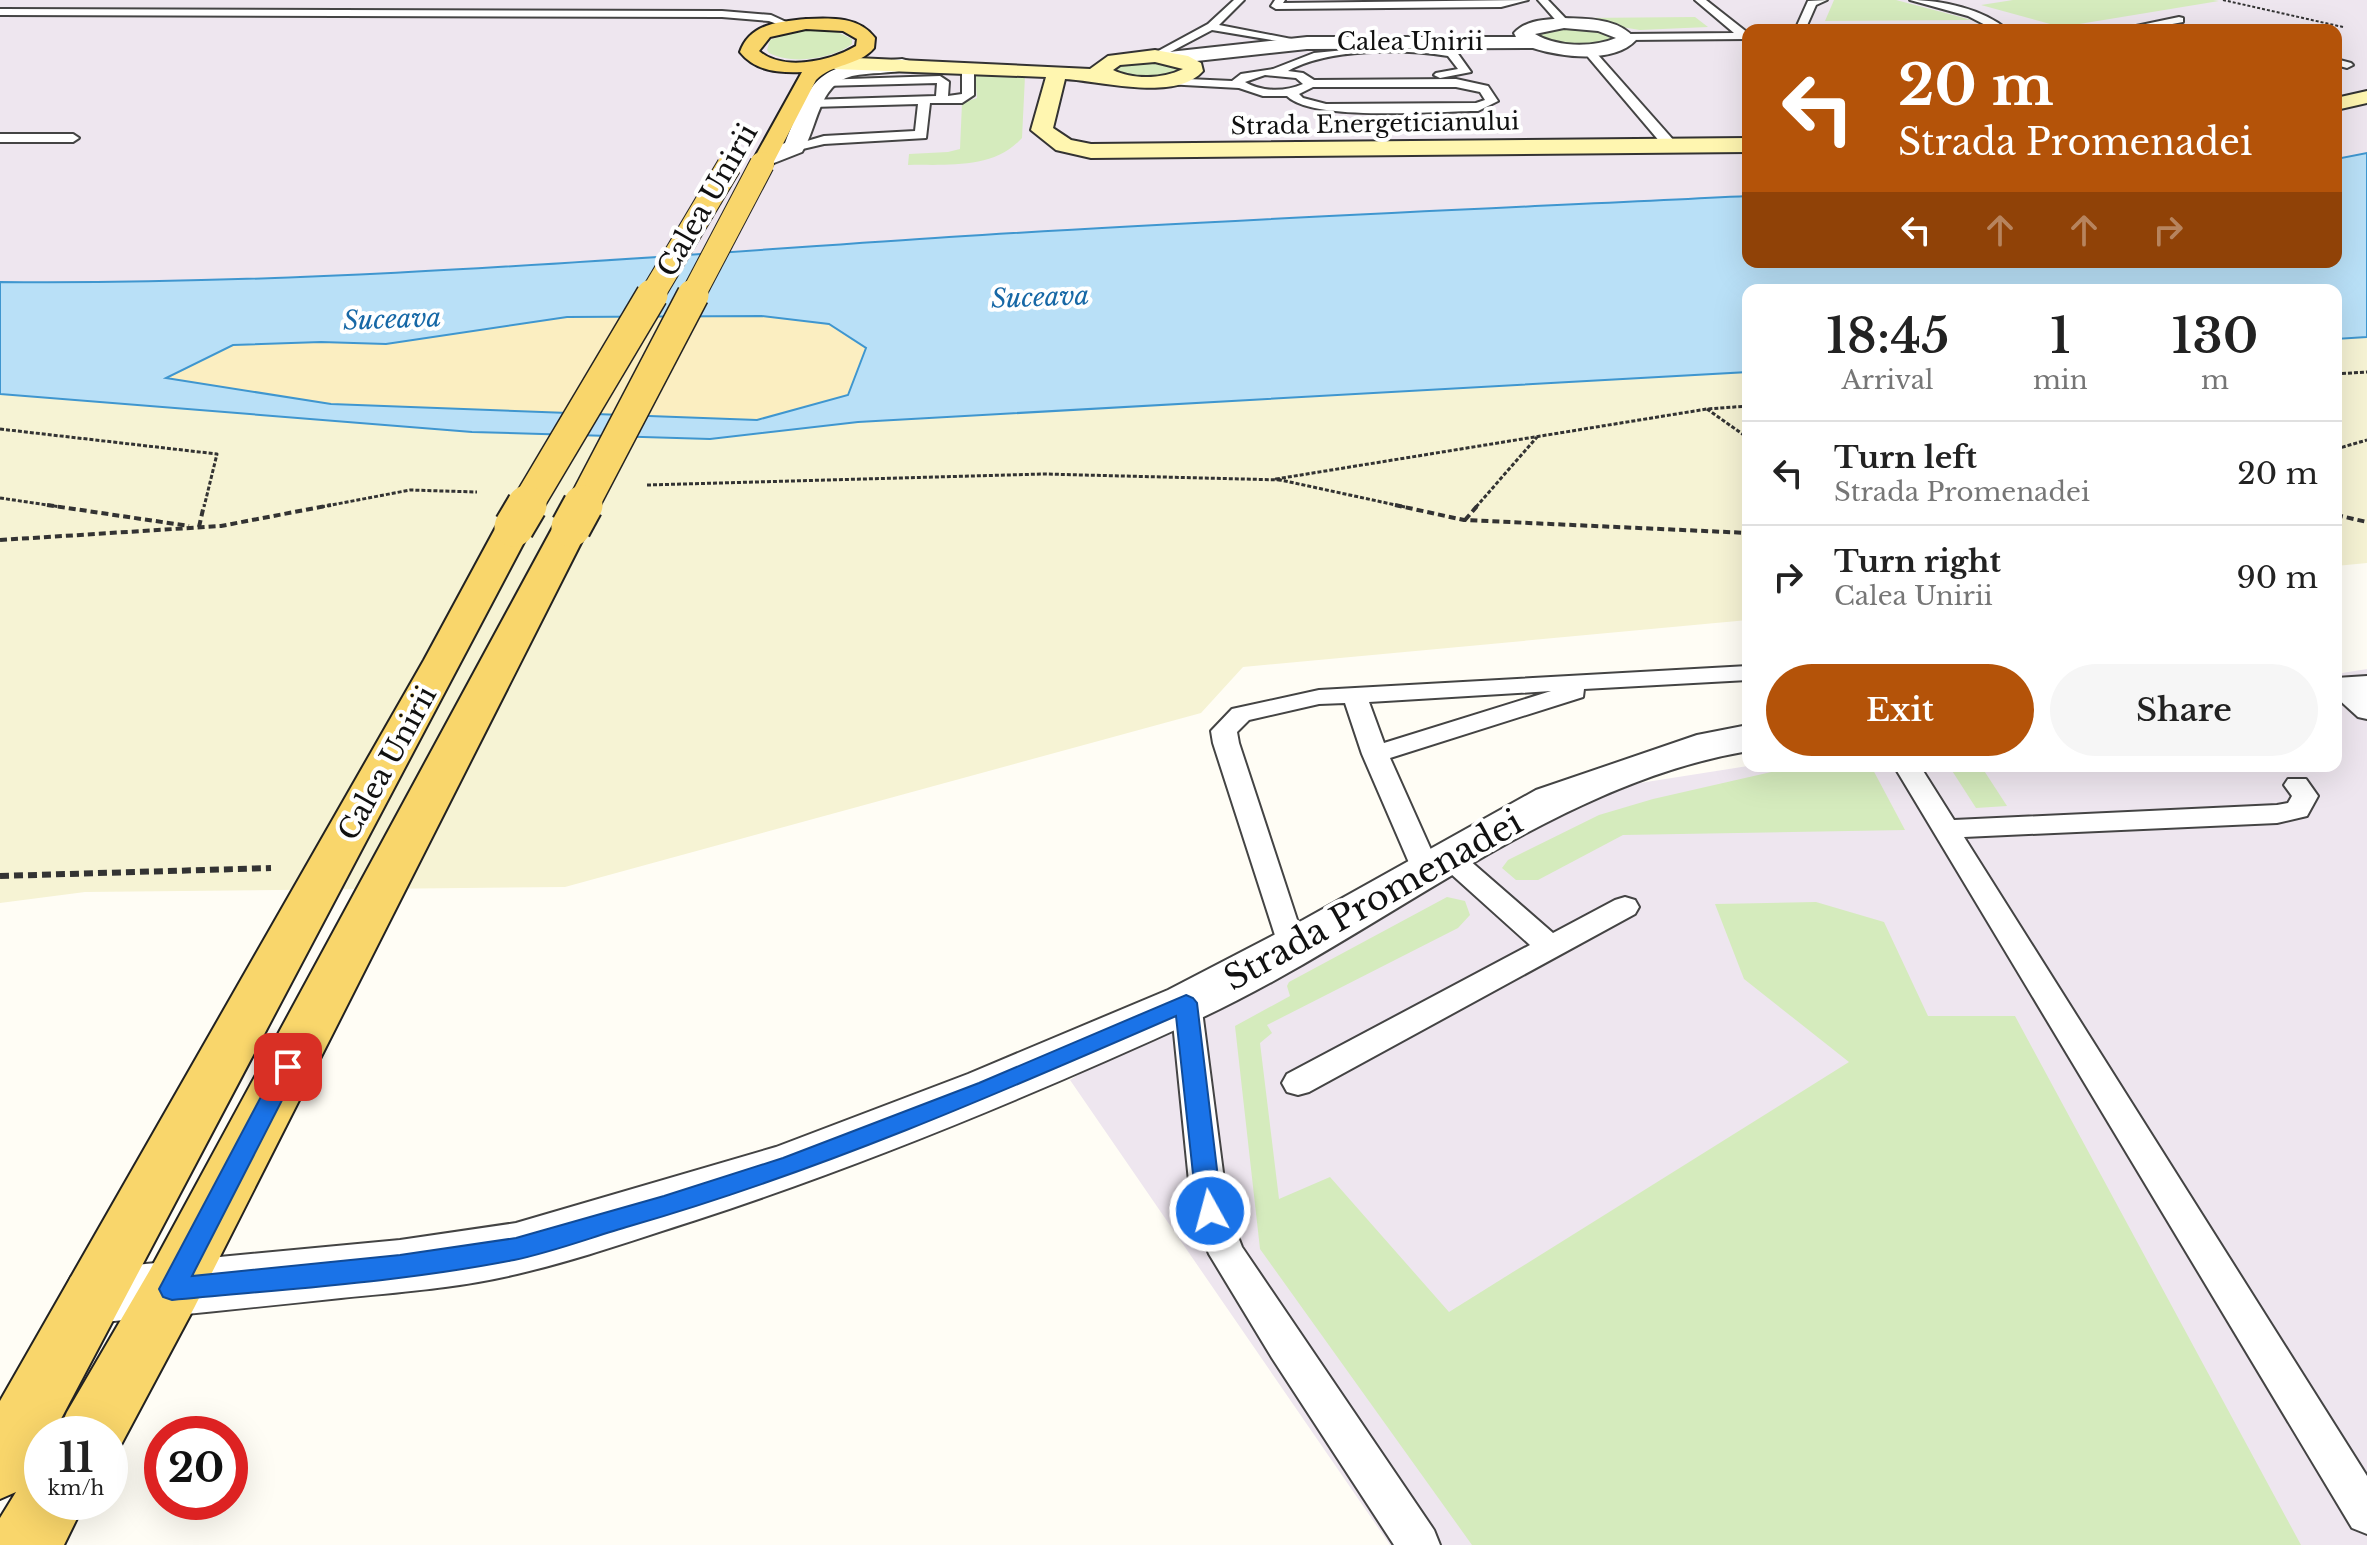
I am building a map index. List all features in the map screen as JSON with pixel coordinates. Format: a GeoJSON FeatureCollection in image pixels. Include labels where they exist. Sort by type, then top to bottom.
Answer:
{"type":"FeatureCollection","features":[{"type":"Feature","properties":{"kind":"main road"},"geometry":{"type":"LineString","coordinates":[[843,9],[841,15],[852,28]]}},
{"type":"Feature","properties":{"kind":"main road"},"geometry":{"type":"LineString","coordinates":[[792,26],[832,24],[852,28],[863,34],[865,48],[826,70],[769,74],[749,52],[754,38],[792,26],[818,10]]}},
{"type":"Feature","properties":{"kind":"main road","name":"Calea Unirii"},"geometry":{"type":"LineString","coordinates":[[101,1416],[172,1289],[808,77],[826,70]]}},
{"type":"Feature","properties":{"kind":"main road","name":"Calea Unirii"},"geometry":{"type":"LineString","coordinates":[[0,1466],[514,527],[734,156]]}},
{"type":"Feature","properties":{"kind":"main road"},"geometry":{"type":"LineString","coordinates":[[24,1545],[39,1520]]}},
{"type":"Feature","properties":{"kind":"street"},"geometry":{"type":"LineString","coordinates":[[1533,42],[1525,38],[1523,33],[1527,29],[1564,23],[1597,26],[1627,37]]}},
{"type":"Feature","properties":{"kind":"street","name":"Calea Unirii"},"geometry":{"type":"LineString","coordinates":[[1162,57],[1297,44],[1533,42],[1557,48],[1587,49],[1618,45],[1627,37]]}},
{"type":"Feature","properties":{"kind":"street","name":"Calea Unirii"},"geometry":{"type":"LineString","coordinates":[[1194,69],[1297,44]]}},
{"type":"Feature","properties":{"kind":"street"},"geometry":{"type":"LineString","coordinates":[[865,48],[1114,72],[1166,81],[1194,69]]}},
{"type":"Feature","properties":{"kind":"street"},"geometry":{"type":"LineString","coordinates":[[1052,98],[1114,72],[1162,57],[1194,69]]}},
{"type":"Feature","properties":{"kind":"street"},"geometry":{"type":"LineString","coordinates":[[764,161],[794,147],[826,70],[902,65],[1114,72]]}},
{"type":"Feature","properties":{"kind":"street","name":"Strada Energeticianului"},"geometry":{"type":"LineString","coordinates":[[1057,72],[1042,130],[1064,145],[1091,151],[1742,145]]}},
{"type":"Feature","properties":{"kind":"street"},"geometry":{"type":"LineString","coordinates":[[2342,103],[2367,97]]}},
{"type":"Feature","properties":{"kind":"street","name":"Strada Promenadei"},"geometry":{"type":"LineString","coordinates":[[93,1296],[400,1266],[516,1249],[789,1166],[987,1089],[1186,1003],[1552,800],[1637,768],[1712,744],[1742,739]]}},
{"type":"Feature","properties":{"kind":"lane"},"geometry":{"type":"LineString","coordinates":[[1162,57],[1211,27],[1239,0]]}},
{"type":"Feature","properties":{"kind":"lane"},"geometry":{"type":"LineString","coordinates":[[1280,0],[1276,6],[1523,0]]}},
{"type":"Feature","properties":{"kind":"lane"},"geometry":{"type":"LineString","coordinates":[[1543,0],[1564,23]]}},
{"type":"Feature","properties":{"kind":"lane"},"geometry":{"type":"LineString","coordinates":[[1700,0],[1742,33]]}},
{"type":"Feature","properties":{"kind":"lane"},"geometry":{"type":"LineString","coordinates":[[1803,24],[1812,3],[1822,0]]}},
{"type":"Feature","properties":{"kind":"lane"},"geometry":{"type":"LineString","coordinates":[[1915,0],[1972,14],[1991,24]]}},
{"type":"Feature","properties":{"kind":"lane"},"geometry":{"type":"LineString","coordinates":[[0,12],[675,13],[748,11],[774,7]]}},
{"type":"Feature","properties":{"kind":"lane"},"geometry":{"type":"LineString","coordinates":[[734,24],[748,11]]}},
{"type":"Feature","properties":{"kind":"lane"},"geometry":{"type":"LineString","coordinates":[[748,11],[792,26]]}},
{"type":"Feature","properties":{"kind":"lane"},"geometry":{"type":"LineString","coordinates":[[675,13],[734,24],[749,30],[754,38]]}},
{"type":"Feature","properties":{"kind":"lane"},"geometry":{"type":"LineString","coordinates":[[2156,24],[2179,20]]}},
{"type":"Feature","properties":{"kind":"lane"},"geometry":{"type":"LineString","coordinates":[[1211,27],[1297,44]]}},
{"type":"Feature","properties":{"kind":"lane"},"geometry":{"type":"LineString","coordinates":[[1627,37],[1742,36]]}},
{"type":"Feature","properties":{"kind":"lane"},"geometry":{"type":"LineString","coordinates":[[1587,49],[1671,146]]}},
{"type":"Feature","properties":{"kind":"lane"},"geometry":{"type":"LineString","coordinates":[[1166,81],[1242,81],[1277,72],[1293,62],[1330,53],[1439,51],[1452,53],[1465,72],[1309,81],[1290,92],[1254,91],[1242,81],[1194,69]]}},
{"type":"Feature","properties":{"kind":"lane"},"geometry":{"type":"LineString","coordinates":[[812,103],[851,107],[899,106],[962,99],[968,95],[968,68]]}},
{"type":"Feature","properties":{"kind":"lane"},"geometry":{"type":"LineString","coordinates":[[826,70],[936,79],[943,81],[942,100]]}},
{"type":"Feature","properties":{"kind":"lane"},"geometry":{"type":"LineString","coordinates":[[1277,72],[1309,81],[1456,83],[1484,89],[1492,101],[1478,107],[1326,108],[1299,101],[1290,92]]}},
{"type":"Feature","properties":{"kind":"lane"},"geometry":{"type":"LineString","coordinates":[[794,147],[845,132],[898,131],[921,135],[924,101]]}},
{"type":"Feature","properties":{"kind":"lane"},"geometry":{"type":"LineString","coordinates":[[0,138],[73,138]]}},
{"type":"Feature","properties":{"kind":"lane"},"geometry":{"type":"LineString","coordinates":[[1291,947],[1224,731],[1241,714],[1319,697],[1742,673]]}},
{"type":"Feature","properties":{"kind":"lane"},"geometry":{"type":"LineString","coordinates":[[1375,754],[1615,680]]}},
{"type":"Feature","properties":{"kind":"lane"},"geometry":{"type":"LineString","coordinates":[[1354,695],[1375,754],[1417,844],[1438,865],[1550,947]]}},
{"type":"Feature","properties":{"kind":"lane"},"geometry":{"type":"LineString","coordinates":[[1911,772],[2367,1514]]}},
{"type":"Feature","properties":{"kind":"lane"},"geometry":{"type":"LineString","coordinates":[[1944,829],[2277,814],[2298,810],[2305,796],[2297,785]]}},
{"type":"Feature","properties":{"kind":"lane"},"geometry":{"type":"LineString","coordinates":[[1298,1083],[1625,907]]}},
{"type":"Feature","properties":{"kind":"lane"},"geometry":{"type":"LineString","coordinates":[[1186,1003],[1210,1211],[1227,1254],[1419,1545]]}},
{"type":"Feature","properties":{"kind":"path"},"geometry":{"type":"LineString","coordinates":[[2223,0],[2328,24]]}},
{"type":"Feature","properties":{"kind":"path"},"geometry":{"type":"LineString","coordinates":[[2342,27],[2354,30]]}},
{"type":"Feature","properties":{"kind":"path"},"geometry":{"type":"LineString","coordinates":[[2342,374],[2367,372]]}},
{"type":"Feature","properties":{"kind":"path"},"geometry":{"type":"LineString","coordinates":[[1742,406],[1707,409],[1276,479],[1464,520],[1742,533]]}},
{"type":"Feature","properties":{"kind":"path"},"geometry":{"type":"LineString","coordinates":[[1707,409],[1742,434]]}},
{"type":"Feature","properties":{"kind":"path"},"geometry":{"type":"LineString","coordinates":[[0,429],[217,454],[199,527],[0,498]]}},
{"type":"Feature","properties":{"kind":"path"},"geometry":{"type":"LineString","coordinates":[[1464,520],[1537,436]]}},
{"type":"Feature","properties":{"kind":"path"},"geometry":{"type":"LineString","coordinates":[[2342,447],[2367,440]]}},
{"type":"Feature","properties":{"kind":"path"},"geometry":{"type":"LineString","coordinates":[[2342,516],[2367,522]]}},
{"type":"Feature","properties":{"kind":"path"},"geometry":{"type":"LineString","coordinates":[[0,876],[331,866]]}},
{"type":"Feature","properties":{"kind":"shaded area"},"geometry":{"type":"Polygon","coordinates":[[[0,0],[2367,0],[2367,153],[2342,158],[2342,24],[1742,24],[1742,196],[951,237],[403,273],[86,283],[0,282],[0,0]]]}},
{"type":"Feature","properties":{"kind":"shaded area"},"geometry":{"type":"Polygon","coordinates":[[[2367,337],[2367,563],[2342,565],[2342,339],[2367,337]]]}},
{"type":"Feature","properties":{"kind":"shaded area"},"geometry":{"type":"Polygon","coordinates":[[[1742,372],[1742,621],[1243,667],[1201,713],[565,887],[85,892],[0,903],[0,394],[472,432],[710,439],[858,422],[1742,372]]]}},
{"type":"Feature","properties":{"kind":"shaded area"},"geometry":{"type":"Polygon","coordinates":[[[2367,669],[2367,1545],[1390,1545],[1070,1080],[1507,804],[1742,767],[1742,772],[2342,772],[2342,673],[2367,669]]]}},
{"type":"Feature","properties":{"kind":"green space"},"geometry":{"type":"Polygon","coordinates":[[[1834,0],[1896,0],[1972,20],[1825,21],[1834,0]]]}},
{"type":"Feature","properties":{"kind":"green space"},"geometry":{"type":"Polygon","coordinates":[[[2013,0],[2219,1],[2079,24],[2050,24],[1981,5],[2013,0]]]}},
{"type":"Feature","properties":{"kind":"green space"},"geometry":{"type":"Polygon","coordinates":[[[1695,17],[1708,27],[1640,30],[1581,18],[1695,17]]]}},
{"type":"Feature","properties":{"kind":"green space"},"geometry":{"type":"Polygon","coordinates":[[[1564,27],[1598,30],[1612,39],[1595,45],[1575,46],[1555,43],[1539,35],[1540,32],[1564,27]]]}},
{"type":"Feature","properties":{"kind":"green space"},"geometry":{"type":"Polygon","coordinates":[[[801,30],[833,30],[852,39],[852,44],[812,59],[778,57],[767,50],[770,40],[801,30]]]}},
{"type":"Feature","properties":{"kind":"green space"},"geometry":{"type":"Polygon","coordinates":[[[1125,59],[1187,63],[1186,75],[1121,79],[1106,65],[1125,59]]]}},
{"type":"Feature","properties":{"kind":"green space"},"geometry":{"type":"Polygon","coordinates":[[[975,73],[1025,76],[1022,138],[998,156],[984,160],[908,165],[909,154],[960,149],[962,103],[977,98],[975,73]]]}},
{"type":"Feature","properties":{"kind":"green space"},"geometry":{"type":"Polygon","coordinates":[[[1771,772],[1874,772],[1905,830],[1623,835],[1538,880],[1516,880],[1502,868],[1508,860],[1599,815],[1653,799],[1771,772]]]}},
{"type":"Feature","properties":{"kind":"green space"},"geometry":{"type":"Polygon","coordinates":[[[1953,772],[1985,772],[2007,806],[1976,808],[1953,772]]]}},
{"type":"Feature","properties":{"kind":"green space"},"geometry":{"type":"Polygon","coordinates":[[[1447,897],[1465,901],[1470,915],[1458,928],[1267,1025],[1272,1033],[1260,1043],[1279,1199],[1330,1177],[1449,1312],[1849,1062],[1744,979],[1715,904],[1816,902],[1884,922],[1928,1016],[2015,1016],[2301,1545],[1472,1545],[1260,1249],[1235,1026],[1290,996],[1289,982],[1447,897]]]}},
{"type":"Feature","properties":{"kind":"sand"},"geometry":{"type":"Polygon","coordinates":[[[761,316],[829,324],[866,347],[848,395],[757,420],[331,404],[164,378],[233,345],[321,342],[386,344],[567,317],[761,316]]]}},
{"type":"Feature","properties":{"kind":"water","name":"Suceava"},"geometry":{"type":"Polygon","coordinates":[[[2367,153],[2367,337],[2342,339],[2342,284],[1742,284],[1742,372],[858,422],[710,439],[472,432],[0,394],[0,282],[356,275],[1249,220],[1742,196],[1742,268],[2342,268],[2342,158],[2367,153]],[[761,316],[567,317],[386,344],[321,342],[233,345],[166,378],[331,404],[757,420],[848,395],[866,348],[829,324],[761,316]]]}},
{"type":"Feature","properties":{"kind":"route"},"geometry":{"type":"LineString","coordinates":[[288,1067],[172,1289],[400,1266],[516,1249],[789,1166],[987,1089],[1186,1003],[1210,1211]]}}]}
